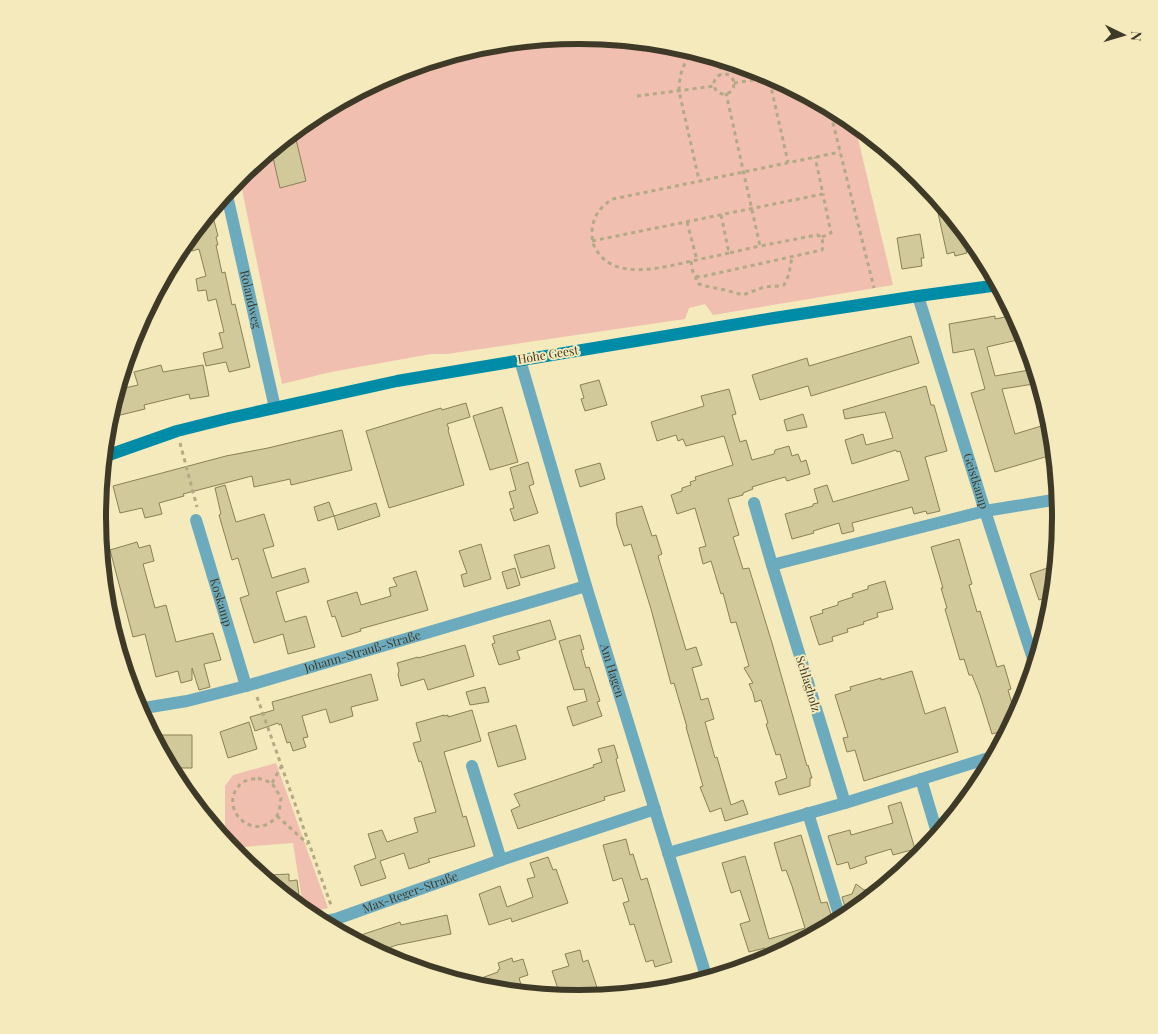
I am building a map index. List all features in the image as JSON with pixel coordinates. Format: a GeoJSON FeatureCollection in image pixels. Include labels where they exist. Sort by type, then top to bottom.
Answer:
{"type":"FeatureCollection","features":[{"type":"Feature","properties":{"kind":"street","name":"Rolandweg"},"geometry":{"type":"LineString","coordinates":[[228,200],[274,408]]}},
{"type":"Feature","properties":{"kind":"street","name":"Hohe Geest"},"geometry":{"type":"LineString","coordinates":[[110,455],[177,431],[397,381],[918,296],[992,286]]}},
{"type":"Feature","properties":{"kind":"street","name":"Geistkamp"},"geometry":{"type":"LineString","coordinates":[[918,296],[1031,654]]}},
{"type":"Feature","properties":{"kind":"street","name":"Am Hagen"},"geometry":{"type":"LineString","coordinates":[[520,360],[586,586],[705,973]]}},
{"type":"Feature","properties":{"kind":"street"},"geometry":{"type":"LineString","coordinates":[[772,565],[985,511],[1051,500]]}},
{"type":"Feature","properties":{"kind":"street","name":"Schlagholz"},"geometry":{"type":"LineString","coordinates":[[754,503],[845,803]]}},
{"type":"Feature","properties":{"kind":"street","name":"Koskamp"},"geometry":{"type":"LineString","coordinates":[[196,520],[250,685]]}},
{"type":"Feature","properties":{"kind":"street","name":"Johann-Strauß-Straße"},"geometry":{"type":"LineString","coordinates":[[146,708],[187,701],[250,685],[586,586]]}},
{"type":"Feature","properties":{"kind":"street"},"geometry":{"type":"LineString","coordinates":[[668,853],[845,803],[986,759]]}},
{"type":"Feature","properties":{"kind":"street"},"geometry":{"type":"LineString","coordinates":[[472,766],[500,860]]}},
{"type":"Feature","properties":{"kind":"street"},"geometry":{"type":"LineString","coordinates":[[921,779],[936,828]]}},
{"type":"Feature","properties":{"kind":"street","name":"Max-Reger-Straße"},"geometry":{"type":"LineString","coordinates":[[331,920],[500,860],[655,809]]}},
{"type":"Feature","properties":{"kind":"street"},"geometry":{"type":"LineString","coordinates":[[808,813],[838,912]]}},
{"type":"Feature","properties":{"kind":"path"},"geometry":{"type":"LineString","coordinates":[[689,57],[681,72],[679,91],[699,180]]}},
{"type":"Feature","properties":{"kind":"path"},"geometry":{"type":"LineString","coordinates":[[720,66],[722,74]]}},
{"type":"Feature","properties":{"kind":"path"},"geometry":{"type":"LineString","coordinates":[[722,74],[731,76],[734,83],[732,90],[726,93],[718,91],[715,86],[716,79],[722,74]]}},
{"type":"Feature","properties":{"kind":"path"},"geometry":{"type":"LineString","coordinates":[[734,83],[756,79]]}},
{"type":"Feature","properties":{"kind":"path"},"geometry":{"type":"LineString","coordinates":[[637,96],[715,86]]}},
{"type":"Feature","properties":{"kind":"path"},"geometry":{"type":"LineString","coordinates":[[772,86],[788,162]]}},
{"type":"Feature","properties":{"kind":"path"},"geometry":{"type":"LineString","coordinates":[[726,93],[760,246]]}},
{"type":"Feature","properties":{"kind":"path"},"geometry":{"type":"LineString","coordinates":[[832,117],[874,288]]}},
{"type":"Feature","properties":{"kind":"path"},"geometry":{"type":"LineString","coordinates":[[815,157],[831,233],[822,237],[817,235],[649,270],[636,270],[609,264],[602,258],[592,241],[592,230],[596,214],[606,203],[613,199],[699,180],[840,152]]}},
{"type":"Feature","properties":{"kind":"path"},"geometry":{"type":"LineString","coordinates":[[592,241],[824,194]]}},
{"type":"Feature","properties":{"kind":"path"},"geometry":{"type":"LineString","coordinates":[[721,214],[729,253]]}},
{"type":"Feature","properties":{"kind":"path"},"geometry":{"type":"LineString","coordinates":[[687,222],[697,260]]}},
{"type":"Feature","properties":{"kind":"path"},"geometry":{"type":"LineString","coordinates":[[696,276],[715,275],[822,250],[822,237]]}},
{"type":"Feature","properties":{"kind":"path"},"geometry":{"type":"LineString","coordinates":[[691,261],[696,281],[705,286],[743,295],[764,287],[784,285],[789,274],[792,257]]}},
{"type":"Feature","properties":{"kind":"path"},"geometry":{"type":"LineString","coordinates":[[177,431],[198,510],[196,520]]}},
{"type":"Feature","properties":{"kind":"path"},"geometry":{"type":"LineString","coordinates":[[172,447],[189,442]]}},
{"type":"Feature","properties":{"kind":"path"},"geometry":{"type":"LineString","coordinates":[[250,685],[282,767],[336,919]]}},
{"type":"Feature","properties":{"kind":"path"},"geometry":{"type":"LineString","coordinates":[[272,782],[282,767]]}},
{"type":"Feature","properties":{"kind":"path"},"geometry":{"type":"LineString","coordinates":[[258,778],[272,782],[281,798],[277,816],[266,826],[252,826],[239,820],[232,806],[235,792],[244,781],[258,778]]}},
{"type":"Feature","properties":{"kind":"path"},"geometry":{"type":"LineString","coordinates":[[277,816],[308,844]]}},
{"type":"Feature","properties":{"kind":"shaded area"},"geometry":{"type":"Polygon","coordinates":[[[579,44],[641,48],[701,60],[760,80],[816,107],[857,135],[893,285],[713,315],[705,304],[689,308],[685,319],[447,354],[431,354],[331,372],[282,384],[241,185],[267,161],[316,124],[342,107],[398,80],[457,60],[517,48],[579,44]]]}},
{"type":"Feature","properties":{"kind":"shaded area"},"geometry":{"type":"Polygon","coordinates":[[[276,763],[328,908],[317,910],[302,900],[293,843],[240,847],[225,831],[225,786],[233,775],[276,763]]]}},
{"type":"Feature","properties":{"kind":"building"},"geometry":{"type":"Polygon","coordinates":[[[296,139],[306,181],[280,188],[273,156],[296,139]]]}},
{"type":"Feature","properties":{"kind":"building"},"geometry":{"type":"Polygon","coordinates":[[[941,212],[954,229],[969,249],[966,250],[967,253],[955,256],[954,252],[947,254],[938,213],[941,212]]]}},
{"type":"Feature","properties":{"kind":"building"},"geometry":{"type":"Polygon","coordinates":[[[213,217],[218,236],[216,237],[218,245],[216,245],[222,273],[225,272],[232,305],[235,304],[250,367],[229,372],[226,362],[206,366],[203,353],[223,348],[219,333],[224,332],[216,299],[208,301],[206,290],[198,291],[196,279],[206,276],[199,249],[192,251],[191,247],[213,217]]]}},
{"type":"Feature","properties":{"kind":"building"},"geometry":{"type":"Polygon","coordinates":[[[920,234],[924,258],[921,258],[922,266],[902,269],[897,238],[920,234]]]}},
{"type":"Feature","properties":{"kind":"building"},"geometry":{"type":"Polygon","coordinates":[[[995,316],[995,319],[1007,317],[1018,340],[987,347],[995,376],[1029,370],[1033,384],[1002,389],[1015,434],[1043,425],[1048,456],[995,472],[971,393],[985,389],[974,349],[953,353],[949,324],[995,316]]]}},
{"type":"Feature","properties":{"kind":"building"},"geometry":{"type":"Polygon","coordinates":[[[911,336],[919,363],[811,396],[808,386],[760,400],[752,375],[807,358],[809,366],[911,336]]]}},
{"type":"Feature","properties":{"kind":"building"},"geometry":{"type":"Polygon","coordinates":[[[161,365],[163,372],[203,365],[209,396],[190,399],[189,394],[144,405],[145,409],[117,416],[124,388],[138,385],[134,372],[161,365]]]}},
{"type":"Feature","properties":{"kind":"building"},"geometry":{"type":"Polygon","coordinates":[[[599,380],[607,405],[585,411],[581,399],[584,398],[580,385],[599,380]]]}},
{"type":"Feature","properties":{"kind":"building"},"geometry":{"type":"Polygon","coordinates":[[[926,386],[931,405],[934,405],[947,451],[925,457],[940,511],[927,514],[926,511],[914,514],[912,507],[852,523],[854,531],[842,534],[839,523],[792,539],[785,514],[818,503],[814,489],[827,485],[833,502],[909,480],[900,451],[897,452],[896,450],[852,464],[845,440],[863,434],[866,445],[893,438],[885,412],[845,419],[843,410],[926,386]]]}},
{"type":"Feature","properties":{"kind":"building"},"geometry":{"type":"Polygon","coordinates":[[[729,389],[736,414],[732,415],[740,442],[746,440],[752,460],[774,454],[775,450],[789,446],[792,456],[798,454],[801,462],[806,460],[810,474],[787,481],[785,477],[768,482],[752,487],[753,489],[743,493],[743,495],[728,499],[739,535],[733,537],[743,569],[749,568],[812,778],[810,778],[810,786],[779,795],[775,782],[787,778],[780,754],[776,755],[761,700],[755,702],[749,684],[753,683],[744,668],[749,666],[736,622],[731,623],[723,593],[721,594],[711,561],[703,564],[699,548],[706,546],[695,508],[677,514],[671,495],[691,485],[690,482],[696,480],[695,477],[733,465],[724,436],[686,446],[683,439],[678,441],[676,435],[657,441],[651,422],[704,406],[701,396],[729,389]]]}},
{"type":"Feature","properties":{"kind":"building"},"geometry":{"type":"Polygon","coordinates":[[[466,403],[470,417],[447,424],[464,485],[389,508],[366,431],[441,408],[442,410],[466,403]]]}},
{"type":"Feature","properties":{"kind":"building"},"geometry":{"type":"Polygon","coordinates":[[[502,407],[518,462],[490,470],[473,416],[502,407]]]}},
{"type":"Feature","properties":{"kind":"building"},"geometry":{"type":"Polygon","coordinates":[[[803,414],[807,427],[787,431],[784,420],[803,414]]]}},
{"type":"Feature","properties":{"kind":"building"},"geometry":{"type":"Polygon","coordinates":[[[342,430],[352,470],[291,485],[290,479],[254,487],[252,476],[183,494],[184,496],[159,503],[162,514],[145,518],[142,508],[120,513],[113,486],[226,456],[342,430]]]}},
{"type":"Feature","properties":{"kind":"building"},"geometry":{"type":"Polygon","coordinates":[[[528,462],[534,484],[529,486],[538,513],[514,521],[510,509],[514,508],[509,492],[516,490],[510,468],[528,462]]]}},
{"type":"Feature","properties":{"kind":"building"},"geometry":{"type":"Polygon","coordinates":[[[600,463],[605,479],[580,487],[575,470],[600,463]]]}},
{"type":"Feature","properties":{"kind":"building"},"geometry":{"type":"Polygon","coordinates":[[[225,485],[236,522],[264,514],[274,546],[263,549],[272,578],[305,568],[309,582],[276,592],[285,622],[306,616],[315,647],[288,654],[283,634],[254,643],[240,598],[249,595],[238,558],[232,560],[219,515],[221,514],[215,488],[225,485]]]}},
{"type":"Feature","properties":{"kind":"building"},"geometry":{"type":"Polygon","coordinates":[[[329,502],[334,516],[318,521],[314,507],[329,502]]]}},
{"type":"Feature","properties":{"kind":"building"},"geometry":{"type":"Polygon","coordinates":[[[376,503],[380,516],[338,530],[334,516],[376,503]]]}},
{"type":"Feature","properties":{"kind":"building"},"geometry":{"type":"Polygon","coordinates":[[[642,506],[652,536],[656,535],[662,554],[658,556],[686,650],[696,647],[702,665],[692,668],[701,700],[708,698],[714,719],[705,722],[731,805],[743,800],[748,814],[725,821],[721,808],[710,812],[700,787],[703,786],[687,727],[674,683],[671,684],[631,544],[624,546],[617,525],[616,513],[642,506]]]}},
{"type":"Feature","properties":{"kind":"building"},"geometry":{"type":"Polygon","coordinates":[[[959,539],[972,584],[969,585],[977,612],[980,611],[997,667],[1004,665],[1011,689],[1008,690],[1013,705],[1000,732],[992,734],[972,675],[969,675],[964,659],[960,660],[945,609],[947,608],[941,588],[943,588],[931,547],[959,539]]]}},
{"type":"Feature","properties":{"kind":"building"},"geometry":{"type":"Polygon","coordinates":[[[137,542],[139,548],[150,545],[154,561],[143,564],[155,608],[166,605],[176,642],[213,633],[221,660],[204,664],[210,687],[199,690],[192,668],[192,680],[181,683],[178,671],[156,677],[145,634],[133,637],[110,550],[137,542]]]}},
{"type":"Feature","properties":{"kind":"building"},"geometry":{"type":"Polygon","coordinates":[[[481,544],[491,579],[464,587],[461,575],[467,573],[459,551],[481,544]]]}},
{"type":"Feature","properties":{"kind":"building"},"geometry":{"type":"Polygon","coordinates":[[[549,545],[555,568],[521,578],[514,555],[549,545]]]}},
{"type":"Feature","properties":{"kind":"building"},"geometry":{"type":"Polygon","coordinates":[[[1049,567],[1045,598],[1039,600],[1030,574],[1049,567]]]}},
{"type":"Feature","properties":{"kind":"building"},"geometry":{"type":"Polygon","coordinates":[[[515,568],[520,585],[507,589],[502,572],[515,568]]]}},
{"type":"Feature","properties":{"kind":"building"},"geometry":{"type":"Polygon","coordinates":[[[416,571],[428,610],[360,629],[361,631],[342,637],[335,616],[332,617],[327,601],[357,592],[361,605],[391,596],[389,588],[397,586],[393,578],[416,571]]]}},
{"type":"Feature","properties":{"kind":"building"},"geometry":{"type":"Polygon","coordinates":[[[885,581],[893,609],[877,613],[878,617],[847,629],[848,632],[832,637],[833,641],[819,645],[810,617],[823,613],[822,610],[838,605],[838,602],[853,597],[852,594],[868,589],[868,586],[885,581]]]}},
{"type":"Feature","properties":{"kind":"building"},"geometry":{"type":"Polygon","coordinates":[[[550,620],[556,639],[517,651],[520,659],[499,665],[492,644],[495,643],[493,636],[550,620]]]}},
{"type":"Feature","properties":{"kind":"building"},"geometry":{"type":"Polygon","coordinates":[[[580,635],[584,649],[581,650],[586,668],[589,667],[600,701],[597,702],[602,716],[573,726],[567,707],[587,701],[584,689],[574,690],[559,641],[580,635]]]}},
{"type":"Feature","properties":{"kind":"building"},"geometry":{"type":"Polygon","coordinates":[[[465,645],[474,676],[428,690],[424,679],[401,686],[397,663],[465,645]]]}},
{"type":"Feature","properties":{"kind":"building"},"geometry":{"type":"Polygon","coordinates":[[[912,671],[925,714],[945,707],[958,752],[864,781],[855,750],[847,752],[843,738],[848,737],[835,695],[851,690],[850,687],[912,671]]]}},
{"type":"Feature","properties":{"kind":"building"},"geometry":{"type":"Polygon","coordinates":[[[371,674],[378,700],[351,707],[353,716],[330,723],[326,709],[302,716],[308,737],[303,738],[306,747],[293,751],[290,742],[287,743],[281,724],[279,725],[278,723],[255,731],[250,717],[274,710],[272,702],[371,674]]]}},
{"type":"Feature","properties":{"kind":"building"},"geometry":{"type":"Polygon","coordinates":[[[485,687],[489,702],[470,705],[466,692],[485,687]]]}},
{"type":"Feature","properties":{"kind":"building"},"geometry":{"type":"Polygon","coordinates":[[[472,710],[481,741],[444,752],[463,817],[466,816],[475,846],[428,859],[430,862],[409,869],[404,853],[380,861],[386,878],[361,886],[354,866],[376,858],[368,834],[382,830],[387,842],[418,832],[414,818],[436,812],[421,761],[419,762],[413,743],[421,741],[416,723],[472,710]]]}},
{"type":"Feature","properties":{"kind":"building"},"geometry":{"type":"Polygon","coordinates":[[[249,722],[257,749],[228,758],[220,732],[249,722]]]}},
{"type":"Feature","properties":{"kind":"building"},"geometry":{"type":"Polygon","coordinates":[[[516,725],[526,759],[498,767],[488,733],[516,725]]]}},
{"type":"Feature","properties":{"kind":"building"},"geometry":{"type":"Polygon","coordinates":[[[160,735],[192,735],[192,768],[178,768],[160,735]]]}},
{"type":"Feature","properties":{"kind":"building"},"geometry":{"type":"Polygon","coordinates":[[[614,745],[625,791],[604,797],[605,800],[518,829],[511,810],[520,806],[514,794],[594,767],[593,765],[602,762],[598,749],[614,745]]]}},
{"type":"Feature","properties":{"kind":"building"},"geometry":{"type":"Polygon","coordinates":[[[901,802],[915,849],[893,855],[891,849],[865,857],[867,863],[850,869],[848,862],[837,865],[828,836],[850,830],[851,835],[893,823],[888,806],[901,802]]]}},
{"type":"Feature","properties":{"kind":"building"},"geometry":{"type":"Polygon","coordinates":[[[801,835],[821,903],[827,902],[832,917],[816,927],[766,951],[765,948],[749,952],[740,924],[750,921],[740,890],[731,893],[722,863],[745,856],[769,939],[805,928],[792,886],[786,870],[782,871],[774,843],[801,835]]]}},
{"type":"Feature","properties":{"kind":"building"},"geometry":{"type":"Polygon","coordinates":[[[626,839],[630,855],[633,854],[641,880],[647,878],[672,962],[655,967],[653,960],[646,962],[634,924],[630,925],[623,903],[629,901],[622,878],[613,881],[603,845],[626,839]]]}},
{"type":"Feature","properties":{"kind":"building"},"geometry":{"type":"Polygon","coordinates":[[[548,857],[553,870],[556,869],[568,903],[512,922],[511,918],[489,925],[479,894],[500,886],[507,907],[533,897],[527,879],[535,877],[530,863],[548,857]]]}},
{"type":"Feature","properties":{"kind":"building"},"geometry":{"type":"Polygon","coordinates":[[[289,874],[289,881],[297,880],[299,895],[295,895],[269,875],[289,874]]]}},
{"type":"Feature","properties":{"kind":"building"},"geometry":{"type":"Polygon","coordinates":[[[856,884],[864,890],[872,888],[845,908],[842,897],[852,894],[856,884]]]}},
{"type":"Feature","properties":{"kind":"building"},"geometry":{"type":"Polygon","coordinates":[[[447,915],[451,934],[386,949],[361,937],[361,935],[400,922],[401,925],[447,915]]]}},
{"type":"Feature","properties":{"kind":"building"},"geometry":{"type":"Polygon","coordinates":[[[580,950],[583,962],[588,960],[598,989],[558,989],[552,971],[569,966],[565,954],[580,950]]]}},
{"type":"Feature","properties":{"kind":"building"},"geometry":{"type":"Polygon","coordinates":[[[512,958],[513,962],[523,959],[528,975],[519,978],[522,986],[479,979],[498,972],[500,969],[498,963],[512,958]]]}}]}
